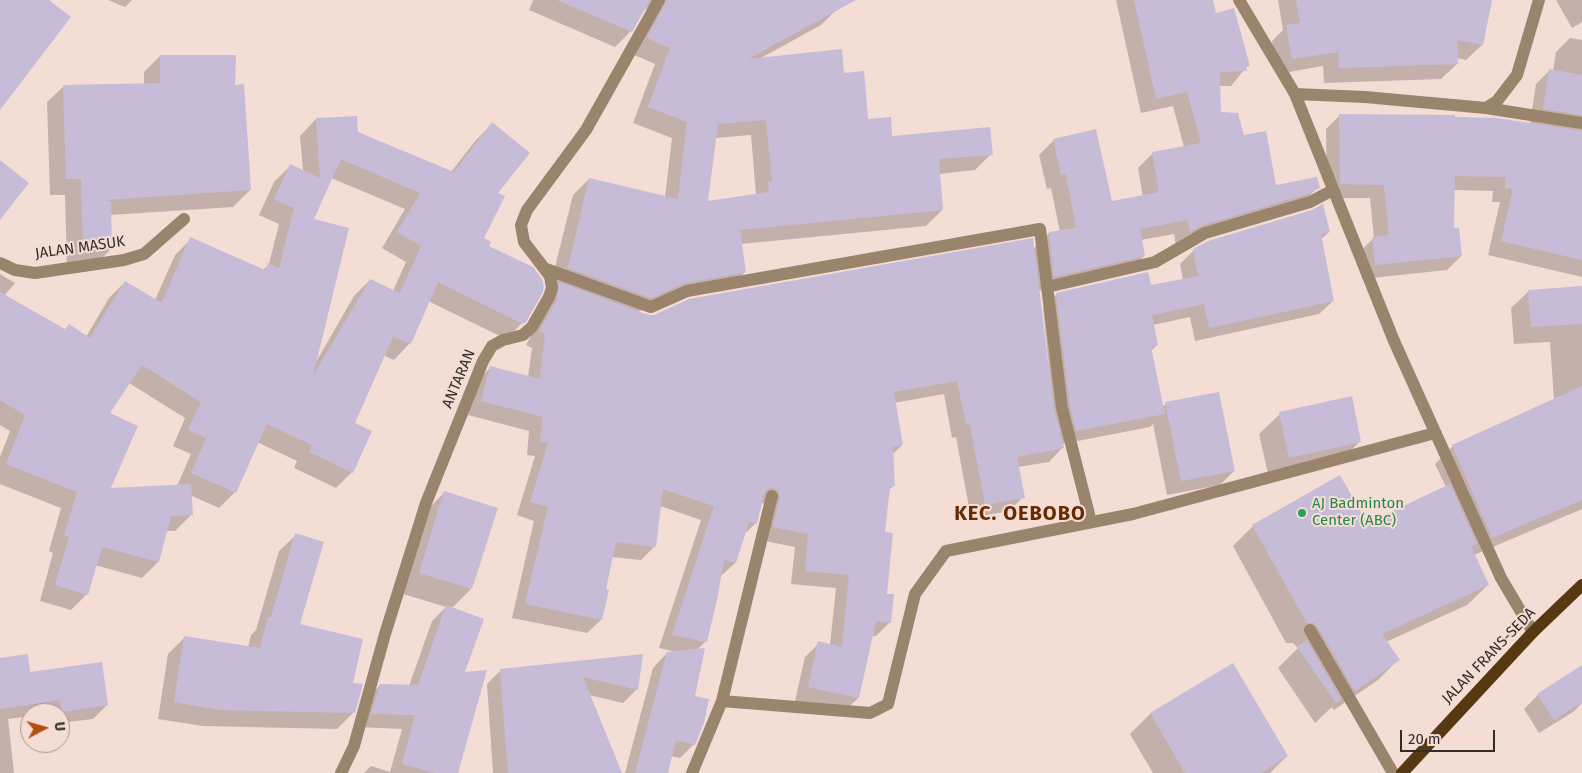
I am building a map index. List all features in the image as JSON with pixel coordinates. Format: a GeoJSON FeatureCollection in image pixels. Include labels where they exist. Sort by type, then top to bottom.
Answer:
{"type":"FeatureCollection","features":[{"type":"Feature","properties":{"kind":"main road","name":"JALAN FRANS-SEDA"},"geometry":{"type":"LineString","coordinates":[[1402,773],[1533,632],[1582,585]]}},
{"type":"Feature","properties":{"kind":"street"},"geometry":{"type":"LineString","coordinates":[[659,0],[586,130],[527,210],[521,225],[524,242],[546,269],[651,308],[687,291],[1040,229],[1062,408],[1091,522]]}},
{"type":"Feature","properties":{"kind":"street"},"geometry":{"type":"LineString","coordinates":[[1239,0],[1274,55],[1295,94],[1394,341],[1501,578],[1533,632]]}},
{"type":"Feature","properties":{"kind":"street"},"geometry":{"type":"LineString","coordinates":[[1486,108],[1497,101],[1517,75],[1539,0]]}},
{"type":"Feature","properties":{"kind":"street"},"geometry":{"type":"LineString","coordinates":[[1295,94],[1486,108],[1582,123]]}},
{"type":"Feature","properties":{"kind":"street"},"geometry":{"type":"LineString","coordinates":[[1047,287],[1155,262],[1205,233],[1310,202],[1333,190]]}},
{"type":"Feature","properties":{"kind":"street","name":"JALAN MASUK"},"geometry":{"type":"LineString","coordinates":[[0,263],[15,270],[35,273],[124,260],[144,254],[184,219]]}},
{"type":"Feature","properties":{"kind":"street","name":"ANTARAN"},"geometry":{"type":"LineString","coordinates":[[341,773],[354,746],[385,634],[426,503],[483,361],[492,346],[503,340],[523,335],[532,327],[552,288],[546,269]]}},
{"type":"Feature","properties":{"kind":"street"},"geometry":{"type":"LineString","coordinates":[[722,701],[870,714],[888,704],[915,594],[946,551],[1133,514],[1435,433]]}},
{"type":"Feature","properties":{"kind":"street"},"geometry":{"type":"LineString","coordinates":[[692,773],[722,701],[772,496]]}},
{"type":"Feature","properties":{"kind":"street"},"geometry":{"type":"LineString","coordinates":[[1310,630],[1393,773]]}},
{"type":"Feature","properties":{"kind":"building"},"geometry":{"type":"Polygon","coordinates":[[[0,0],[49,0],[71,17],[0,110],[0,0]]]}},
{"type":"Feature","properties":{"kind":"building"},"geometry":{"type":"Polygon","coordinates":[[[557,0],[650,0],[632,32],[557,0]]]}},
{"type":"Feature","properties":{"kind":"building"},"geometry":{"type":"Polygon","coordinates":[[[667,0],[856,0],[748,59],[842,49],[844,73],[864,71],[868,119],[891,117],[892,136],[990,127],[993,155],[939,159],[943,210],[740,230],[746,272],[685,283],[651,298],[568,268],[589,178],[678,199],[687,122],[648,107],[670,48],[647,38],[667,0]],[[766,120],[718,124],[708,201],[769,192],[768,181],[772,181],[766,120]]]}},
{"type":"Feature","properties":{"kind":"building"},"geometry":{"type":"Polygon","coordinates":[[[1134,0],[1213,0],[1216,13],[1234,8],[1250,66],[1246,67],[1247,71],[1220,72],[1221,112],[1238,113],[1244,135],[1266,131],[1276,185],[1317,177],[1320,188],[1307,194],[1203,225],[1190,232],[1188,220],[1140,229],[1145,256],[1054,277],[1049,232],[1076,228],[1066,174],[1061,175],[1053,139],[1096,129],[1112,201],[1159,192],[1152,152],[1201,143],[1187,92],[1156,99],[1134,0]]]}},
{"type":"Feature","properties":{"kind":"building"},"geometry":{"type":"Polygon","coordinates":[[[1296,0],[1492,0],[1483,45],[1457,40],[1458,64],[1339,68],[1338,52],[1292,59],[1286,25],[1300,23],[1296,0]]]}},
{"type":"Feature","properties":{"kind":"building"},"geometry":{"type":"Polygon","coordinates":[[[160,55],[236,55],[235,85],[244,84],[251,190],[105,200],[111,202],[112,250],[83,250],[81,179],[66,179],[63,85],[160,83],[160,55]]]}},
{"type":"Feature","properties":{"kind":"building"},"geometry":{"type":"Polygon","coordinates":[[[1549,69],[1582,75],[1582,115],[1543,109],[1549,69]]]}},
{"type":"Feature","properties":{"kind":"building"},"geometry":{"type":"Polygon","coordinates":[[[1339,114],[1455,115],[1455,117],[1497,118],[1582,131],[1582,260],[1501,241],[1513,189],[1505,188],[1506,177],[1455,176],[1454,228],[1459,228],[1462,256],[1375,265],[1372,237],[1389,235],[1384,185],[1340,184],[1339,114]]]}},
{"type":"Feature","properties":{"kind":"building"},"geometry":{"type":"Polygon","coordinates":[[[357,116],[358,132],[454,172],[492,122],[530,153],[498,193],[505,196],[484,238],[491,242],[489,246],[533,267],[542,279],[544,287],[542,294],[523,324],[438,282],[411,344],[393,337],[355,423],[372,431],[353,473],[309,452],[312,445],[267,424],[236,493],[191,473],[206,438],[188,430],[201,402],[142,365],[110,413],[138,426],[111,488],[191,484],[193,515],[171,516],[159,562],[102,547],[88,595],[55,585],[69,537],[64,535],[77,492],[6,464],[25,415],[0,400],[0,292],[65,329],[69,324],[90,338],[125,281],[162,303],[190,237],[265,270],[268,263],[279,268],[294,208],[274,199],[290,164],[320,178],[316,118],[357,116]],[[341,159],[314,219],[349,228],[313,376],[370,279],[400,293],[421,246],[397,232],[420,193],[341,159]]]}},
{"type":"Feature","properties":{"kind":"building"},"geometry":{"type":"Polygon","coordinates":[[[0,160],[29,183],[0,220],[0,160]]]}},
{"type":"Feature","properties":{"kind":"building"},"geometry":{"type":"Polygon","coordinates":[[[1323,204],[1330,232],[1321,234],[1334,301],[1209,328],[1204,304],[1152,315],[1158,345],[1151,347],[1165,414],[1076,431],[1070,406],[1056,293],[1148,272],[1151,285],[1198,276],[1193,249],[1208,241],[1312,210],[1323,204]]]}},
{"type":"Feature","properties":{"kind":"building"},"geometry":{"type":"Polygon","coordinates":[[[1033,238],[1054,409],[1064,448],[1017,457],[1025,498],[985,505],[970,424],[966,425],[957,381],[894,392],[903,445],[893,447],[895,486],[890,487],[885,532],[893,533],[887,594],[894,594],[891,623],[876,621],[859,698],[808,687],[818,641],[842,647],[849,575],[805,571],[808,534],[773,527],[780,497],[778,491],[774,488],[769,488],[764,494],[757,524],[749,522],[736,563],[724,560],[707,642],[672,635],[714,506],[663,489],[656,547],[616,542],[606,589],[609,590],[602,620],[525,604],[548,507],[530,502],[548,443],[540,442],[543,417],[481,401],[490,366],[540,379],[545,334],[539,331],[557,300],[559,282],[648,315],[654,315],[689,299],[1033,238]]]}},
{"type":"Feature","properties":{"kind":"building"},"geometry":{"type":"Polygon","coordinates":[[[1582,286],[1582,324],[1531,327],[1528,290],[1582,286]]]}},
{"type":"Feature","properties":{"kind":"building"},"geometry":{"type":"Polygon","coordinates":[[[1582,386],[1582,500],[1492,538],[1452,445],[1582,386]]]}},
{"type":"Feature","properties":{"kind":"building"},"geometry":{"type":"Polygon","coordinates":[[[1219,392],[1235,471],[1181,481],[1165,402],[1219,392]]]}},
{"type":"Feature","properties":{"kind":"building"},"geometry":{"type":"Polygon","coordinates":[[[1352,396],[1361,442],[1289,458],[1279,412],[1352,396]]]}},
{"type":"Feature","properties":{"kind":"building"},"geometry":{"type":"Polygon","coordinates":[[[1340,475],[1367,523],[1450,484],[1477,544],[1471,546],[1489,585],[1382,634],[1400,660],[1355,691],[1317,626],[1314,623],[1307,623],[1252,525],[1340,475]]]}},
{"type":"Feature","properties":{"kind":"building"},"geometry":{"type":"Polygon","coordinates":[[[444,491],[498,508],[472,589],[419,573],[444,491]]]}},
{"type":"Feature","properties":{"kind":"building"},"geometry":{"type":"Polygon","coordinates":[[[295,533],[324,542],[300,624],[363,639],[353,683],[363,684],[355,713],[220,710],[174,702],[184,636],[260,648],[295,533]]]}},
{"type":"Feature","properties":{"kind":"building"},"geometry":{"type":"Polygon","coordinates":[[[446,605],[484,619],[465,672],[487,670],[458,773],[435,773],[402,764],[415,715],[371,714],[380,684],[418,685],[446,605]]]}},
{"type":"Feature","properties":{"kind":"building"},"geometry":{"type":"Polygon","coordinates":[[[1307,640],[1341,700],[1336,703],[1297,647],[1307,640]]]}},
{"type":"Feature","properties":{"kind":"building"},"geometry":{"type":"Polygon","coordinates":[[[705,648],[695,696],[709,699],[704,723],[695,745],[676,740],[668,773],[635,773],[667,652],[705,648]]]}},
{"type":"Feature","properties":{"kind":"building"},"geometry":{"type":"Polygon","coordinates":[[[28,654],[30,672],[102,662],[108,705],[70,711],[70,703],[60,703],[60,700],[20,703],[20,706],[0,709],[0,658],[28,654]]]}},
{"type":"Feature","properties":{"kind":"building"},"geometry":{"type":"Polygon","coordinates":[[[643,654],[638,690],[583,677],[622,773],[508,773],[500,669],[643,654]]]}},
{"type":"Feature","properties":{"kind":"building"},"geometry":{"type":"Polygon","coordinates":[[[1233,663],[1288,756],[1261,773],[1185,773],[1150,713],[1233,663]]]}},
{"type":"Feature","properties":{"kind":"building"},"geometry":{"type":"Polygon","coordinates":[[[1582,665],[1582,702],[1554,720],[1537,694],[1582,665]]]}},
{"type":"Feature","properties":{"kind":"place","name":"AJ Badminton Center (ABC)"},"geometry":{"type":"Point","coordinates":[1302,513]}},
{"type":"Feature","properties":{"kind":"district","name":"KEC. OEBOBO"},"geometry":{"type":"Point","coordinates":[1020,514]}}]}
